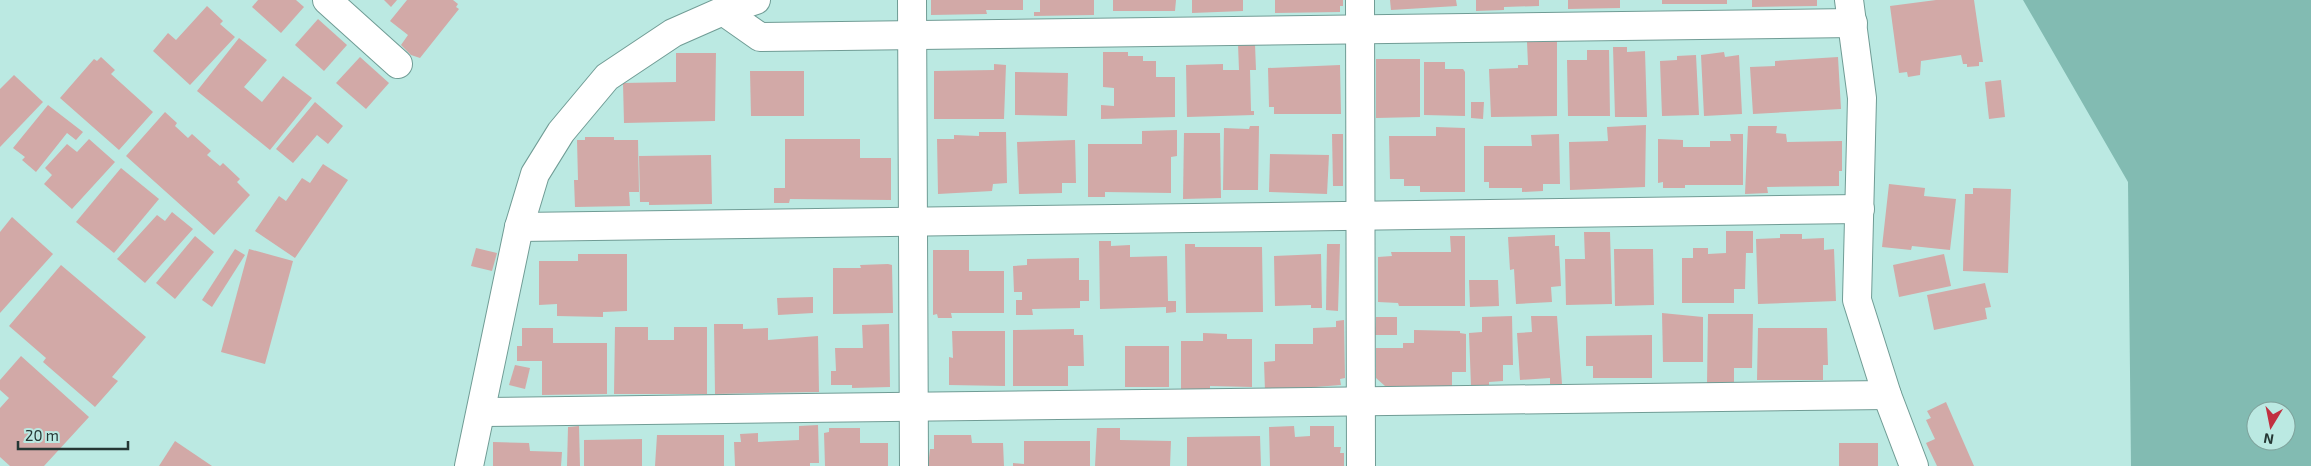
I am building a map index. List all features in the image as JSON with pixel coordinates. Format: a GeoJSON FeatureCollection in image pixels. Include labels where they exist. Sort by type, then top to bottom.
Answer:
{"type":"FeatureCollection","features":[{"type":"Feature","properties":{"kind":"street"},"geometry":{"type":"LineString","coordinates":[[327,0],[398,64]]}},
{"type":"Feature","properties":{"kind":"street"},"geometry":{"type":"LineString","coordinates":[[469,466],[482,412],[519,226],[535,174],[561,132],[607,77],[673,33],[723,11],[756,0]]}},
{"type":"Feature","properties":{"kind":"street"},"geometry":{"type":"LineString","coordinates":[[912,0],[914,466]]}},
{"type":"Feature","properties":{"kind":"street"},"geometry":{"type":"LineString","coordinates":[[1360,0],[1361,466]]}},
{"type":"Feature","properties":{"kind":"street"},"geometry":{"type":"LineString","coordinates":[[723,11],[760,36],[1360,30],[1851,12],[1862,98],[1858,300],[1887,395],[1914,466]]}},
{"type":"Feature","properties":{"kind":"street"},"geometry":{"type":"LineString","coordinates":[[519,226],[1860,209]]}},
{"type":"Feature","properties":{"kind":"street"},"geometry":{"type":"LineString","coordinates":[[482,412],[1887,395]]}},
{"type":"Feature","properties":{"kind":"green space"},"geometry":{"type":"Polygon","coordinates":[[[2023,0],[2311,0],[2311,466],[2131,466],[2128,182],[2023,0]]]}},
{"type":"Feature","properties":{"kind":"building"},"geometry":{"type":"Polygon","coordinates":[[[258,0],[296,0],[304,7],[281,33],[252,7],[258,0]]]}},
{"type":"Feature","properties":{"kind":"building"},"geometry":{"type":"Polygon","coordinates":[[[384,0],[397,0],[391,7],[384,0]]]}},
{"type":"Feature","properties":{"kind":"building"},"geometry":{"type":"Polygon","coordinates":[[[407,0],[453,0],[458,4],[456,7],[459,9],[420,58],[411,55],[401,45],[408,35],[390,21],[407,0]]]}},
{"type":"Feature","properties":{"kind":"building"},"geometry":{"type":"Polygon","coordinates":[[[931,0],[1023,0],[1023,10],[986,10],[987,14],[931,15],[931,0]]]}},
{"type":"Feature","properties":{"kind":"building"},"geometry":{"type":"Polygon","coordinates":[[[1040,0],[1094,0],[1094,15],[1034,16],[1034,12],[1040,12],[1040,0]]]}},
{"type":"Feature","properties":{"kind":"building"},"geometry":{"type":"Polygon","coordinates":[[[1113,0],[1176,0],[1175,11],[1113,11],[1113,0]]]}},
{"type":"Feature","properties":{"kind":"building"},"geometry":{"type":"Polygon","coordinates":[[[1192,0],[1243,0],[1243,11],[1192,13],[1192,0]]]}},
{"type":"Feature","properties":{"kind":"building"},"geometry":{"type":"Polygon","coordinates":[[[1275,0],[1343,0],[1343,6],[1340,6],[1340,12],[1275,13],[1275,0]]]}},
{"type":"Feature","properties":{"kind":"building"},"geometry":{"type":"Polygon","coordinates":[[[1390,0],[1456,0],[1457,6],[1391,10],[1390,0]]]}},
{"type":"Feature","properties":{"kind":"building"},"geometry":{"type":"Polygon","coordinates":[[[1476,0],[1539,0],[1539,6],[1504,7],[1504,10],[1476,11],[1476,0]]]}},
{"type":"Feature","properties":{"kind":"building"},"geometry":{"type":"Polygon","coordinates":[[[1568,0],[1620,0],[1620,8],[1568,9],[1568,0]]]}},
{"type":"Feature","properties":{"kind":"building"},"geometry":{"type":"Polygon","coordinates":[[[1662,0],[1727,0],[1727,4],[1662,4],[1662,0]]]}},
{"type":"Feature","properties":{"kind":"building"},"geometry":{"type":"Polygon","coordinates":[[[1752,0],[1817,0],[1817,6],[1752,7],[1752,0]]]}},
{"type":"Feature","properties":{"kind":"building"},"geometry":{"type":"Polygon","coordinates":[[[1936,0],[1974,0],[1983,62],[1979,62],[1979,66],[1967,67],[1967,64],[1963,64],[1961,55],[1921,61],[1920,75],[1908,77],[1907,72],[1899,73],[1890,6],[1936,0]]]}},
{"type":"Feature","properties":{"kind":"building"},"geometry":{"type":"Polygon","coordinates":[[[207,6],[223,21],[220,24],[235,37],[190,85],[153,51],[168,33],[176,40],[207,6]]]}},
{"type":"Feature","properties":{"kind":"building"},"geometry":{"type":"Polygon","coordinates":[[[318,19],[347,45],[324,71],[295,45],[318,19]]]}},
{"type":"Feature","properties":{"kind":"building"},"geometry":{"type":"Polygon","coordinates":[[[239,38],[267,60],[244,87],[262,102],[283,76],[312,98],[270,150],[197,91],[239,38]]]}},
{"type":"Feature","properties":{"kind":"building"},"geometry":{"type":"Polygon","coordinates":[[[1557,41],[1557,116],[1491,117],[1489,69],[1518,68],[1518,65],[1528,65],[1527,42],[1557,41]]]}},
{"type":"Feature","properties":{"kind":"building"},"geometry":{"type":"Polygon","coordinates":[[[1238,44],[1255,44],[1256,70],[1250,70],[1251,111],[1254,111],[1254,115],[1187,117],[1186,65],[1223,64],[1223,70],[1239,70],[1238,44]]]}},
{"type":"Feature","properties":{"kind":"building"},"geometry":{"type":"Polygon","coordinates":[[[1613,47],[1627,47],[1627,52],[1645,51],[1647,117],[1615,117],[1613,47]]]}},
{"type":"Feature","properties":{"kind":"building"},"geometry":{"type":"Polygon","coordinates":[[[1587,50],[1609,50],[1610,116],[1568,116],[1567,60],[1587,60],[1587,50]]]}},
{"type":"Feature","properties":{"kind":"building"},"geometry":{"type":"Polygon","coordinates":[[[1103,52],[1128,52],[1128,56],[1143,56],[1143,61],[1156,61],[1156,77],[1175,77],[1175,117],[1101,119],[1101,105],[1114,106],[1114,88],[1103,87],[1103,52]]]}},
{"type":"Feature","properties":{"kind":"building"},"geometry":{"type":"Polygon","coordinates":[[[1724,52],[1725,57],[1739,55],[1742,114],[1704,116],[1701,55],[1724,52]]]}},
{"type":"Feature","properties":{"kind":"building"},"geometry":{"type":"Polygon","coordinates":[[[676,53],[716,53],[715,121],[624,123],[623,83],[676,82],[676,53]]]}},
{"type":"Feature","properties":{"kind":"building"},"geometry":{"type":"Polygon","coordinates":[[[1696,55],[1699,115],[1662,116],[1660,61],[1677,60],[1677,56],[1696,55]]]}},
{"type":"Feature","properties":{"kind":"building"},"geometry":{"type":"Polygon","coordinates":[[[101,57],[115,70],[111,74],[153,112],[119,150],[60,98],[94,59],[97,61],[101,57]]]}},
{"type":"Feature","properties":{"kind":"building"},"geometry":{"type":"Polygon","coordinates":[[[360,57],[389,83],[366,109],[336,83],[360,57]]]}},
{"type":"Feature","properties":{"kind":"building"},"geometry":{"type":"Polygon","coordinates":[[[1838,57],[1841,109],[1753,114],[1750,67],[1775,66],[1775,61],[1838,57]]]}},
{"type":"Feature","properties":{"kind":"building"},"geometry":{"type":"Polygon","coordinates":[[[1376,59],[1420,59],[1420,117],[1376,118],[1376,59]]]}},
{"type":"Feature","properties":{"kind":"building"},"geometry":{"type":"Polygon","coordinates":[[[1424,62],[1445,62],[1445,69],[1463,69],[1465,72],[1465,116],[1424,115],[1424,62]]]}},
{"type":"Feature","properties":{"kind":"building"},"geometry":{"type":"Polygon","coordinates":[[[994,64],[1006,65],[1004,119],[934,119],[934,71],[994,70],[994,64]]]}},
{"type":"Feature","properties":{"kind":"building"},"geometry":{"type":"Polygon","coordinates":[[[1340,65],[1341,114],[1274,114],[1274,107],[1269,107],[1268,68],[1340,65]]]}},
{"type":"Feature","properties":{"kind":"building"},"geometry":{"type":"Polygon","coordinates":[[[750,71],[804,71],[804,116],[751,116],[750,71]]]}},
{"type":"Feature","properties":{"kind":"building"},"geometry":{"type":"Polygon","coordinates":[[[1015,72],[1068,73],[1067,116],[1015,115],[1015,72]]]}},
{"type":"Feature","properties":{"kind":"building"},"geometry":{"type":"Polygon","coordinates":[[[14,75],[43,102],[0,147],[0,89],[14,75]]]}},
{"type":"Feature","properties":{"kind":"building"},"geometry":{"type":"Polygon","coordinates":[[[2001,80],[2005,117],[1989,119],[1985,82],[2001,80]]]}},
{"type":"Feature","properties":{"kind":"building"},"geometry":{"type":"Polygon","coordinates":[[[315,102],[343,126],[328,144],[317,135],[293,163],[276,149],[315,102]]]}},
{"type":"Feature","properties":{"kind":"building"},"geometry":{"type":"Polygon","coordinates":[[[1471,102],[1484,102],[1483,119],[1471,118],[1471,102]]]}},
{"type":"Feature","properties":{"kind":"building"},"geometry":{"type":"Polygon","coordinates":[[[48,105],[83,132],[76,140],[67,133],[36,172],[22,160],[25,157],[13,148],[48,105]]]}},
{"type":"Feature","properties":{"kind":"building"},"geometry":{"type":"Polygon","coordinates":[[[165,112],[177,123],[175,126],[188,138],[192,134],[211,151],[207,155],[220,166],[223,163],[240,179],[237,182],[250,195],[214,235],[126,156],[165,112]]]}},
{"type":"Feature","properties":{"kind":"building"},"geometry":{"type":"Polygon","coordinates":[[[1646,125],[1645,187],[1570,190],[1569,142],[1608,141],[1607,127],[1646,125]]]}},
{"type":"Feature","properties":{"kind":"building"},"geometry":{"type":"Polygon","coordinates":[[[1250,126],[1259,126],[1258,190],[1223,190],[1224,128],[1249,129],[1250,126]]]}},
{"type":"Feature","properties":{"kind":"building"},"geometry":{"type":"Polygon","coordinates":[[[1748,126],[1777,126],[1776,133],[1786,134],[1787,142],[1842,141],[1842,171],[1839,171],[1839,186],[1767,187],[1768,193],[1745,194],[1748,126]]]}},
{"type":"Feature","properties":{"kind":"building"},"geometry":{"type":"Polygon","coordinates":[[[1436,127],[1465,128],[1465,192],[1420,192],[1420,186],[1404,186],[1404,179],[1390,179],[1389,136],[1436,136],[1436,127]]]}},
{"type":"Feature","properties":{"kind":"building"},"geometry":{"type":"Polygon","coordinates":[[[1177,130],[1177,156],[1171,157],[1171,193],[1105,192],[1105,197],[1088,197],[1088,144],[1142,144],[1142,131],[1177,130]]]}},
{"type":"Feature","properties":{"kind":"building"},"geometry":{"type":"Polygon","coordinates":[[[979,132],[1006,132],[1007,183],[993,184],[992,191],[938,194],[937,139],[954,139],[954,135],[979,136],[979,132]]]}},
{"type":"Feature","properties":{"kind":"building"},"geometry":{"type":"Polygon","coordinates":[[[1184,133],[1220,133],[1221,198],[1183,199],[1184,133]]]}},
{"type":"Feature","properties":{"kind":"building"},"geometry":{"type":"Polygon","coordinates":[[[1332,134],[1343,134],[1343,186],[1333,186],[1332,134]]]}},
{"type":"Feature","properties":{"kind":"building"},"geometry":{"type":"Polygon","coordinates":[[[1559,134],[1560,184],[1543,184],[1543,191],[1522,192],[1522,188],[1489,188],[1489,182],[1484,182],[1484,146],[1532,146],[1531,135],[1559,134]]]}},
{"type":"Feature","properties":{"kind":"building"},"geometry":{"type":"Polygon","coordinates":[[[1730,134],[1743,134],[1743,185],[1685,185],[1685,188],[1663,188],[1663,182],[1658,183],[1658,139],[1683,140],[1683,147],[1710,147],[1710,141],[1731,141],[1730,134]]]}},
{"type":"Feature","properties":{"kind":"building"},"geometry":{"type":"Polygon","coordinates":[[[585,137],[614,137],[614,140],[638,140],[639,192],[629,192],[630,206],[575,207],[574,180],[578,180],[577,140],[585,140],[585,137]]]}},
{"type":"Feature","properties":{"kind":"building"},"geometry":{"type":"Polygon","coordinates":[[[89,139],[115,162],[72,209],[44,184],[52,175],[45,168],[67,144],[77,152],[89,139]]]}},
{"type":"Feature","properties":{"kind":"building"},"geometry":{"type":"Polygon","coordinates":[[[785,139],[860,139],[860,158],[891,158],[891,200],[790,199],[789,203],[774,203],[774,188],[785,188],[785,139]]]}},
{"type":"Feature","properties":{"kind":"building"},"geometry":{"type":"Polygon","coordinates":[[[1075,140],[1076,183],[1062,183],[1062,193],[1019,194],[1017,142],[1075,140]]]}},
{"type":"Feature","properties":{"kind":"building"},"geometry":{"type":"Polygon","coordinates":[[[1270,154],[1329,155],[1327,194],[1269,192],[1270,154]]]}},
{"type":"Feature","properties":{"kind":"building"},"geometry":{"type":"Polygon","coordinates":[[[711,155],[712,204],[649,205],[649,202],[640,202],[639,156],[711,155]]]}},
{"type":"Feature","properties":{"kind":"building"},"geometry":{"type":"Polygon","coordinates":[[[323,164],[348,180],[295,258],[255,231],[279,196],[286,201],[302,178],[310,183],[323,164]]]}},
{"type":"Feature","properties":{"kind":"building"},"geometry":{"type":"Polygon","coordinates":[[[121,168],[159,199],[114,253],[76,222],[121,168]]]}},
{"type":"Feature","properties":{"kind":"building"},"geometry":{"type":"Polygon","coordinates":[[[1889,184],[1925,188],[1924,196],[1956,199],[1950,250],[1912,246],[1911,250],[1882,247],[1889,184]]]}},
{"type":"Feature","properties":{"kind":"building"},"geometry":{"type":"Polygon","coordinates":[[[1973,188],[2011,189],[2008,273],[1963,271],[1965,194],[1973,194],[1973,188]]]}},
{"type":"Feature","properties":{"kind":"building"},"geometry":{"type":"Polygon","coordinates":[[[172,212],[193,229],[145,283],[117,259],[157,215],[165,221],[172,212]]]}},
{"type":"Feature","properties":{"kind":"building"},"geometry":{"type":"Polygon","coordinates":[[[12,217],[53,254],[0,313],[0,232],[12,217]]]}},
{"type":"Feature","properties":{"kind":"building"},"geometry":{"type":"Polygon","coordinates":[[[1726,231],[1753,231],[1753,253],[1746,253],[1745,289],[1734,289],[1734,303],[1682,303],[1682,258],[1693,258],[1693,248],[1708,248],[1708,254],[1726,253],[1726,231]]]}},
{"type":"Feature","properties":{"kind":"building"},"geometry":{"type":"Polygon","coordinates":[[[1584,232],[1610,232],[1612,304],[1566,305],[1565,259],[1585,259],[1584,232]]]}},
{"type":"Feature","properties":{"kind":"building"},"geometry":{"type":"Polygon","coordinates":[[[1780,234],[1802,234],[1802,239],[1824,238],[1824,250],[1834,249],[1836,301],[1758,304],[1756,239],[1780,238],[1780,234]]]}},
{"type":"Feature","properties":{"kind":"building"},"geometry":{"type":"Polygon","coordinates":[[[1555,235],[1555,246],[1559,246],[1561,286],[1551,287],[1552,302],[1516,304],[1514,269],[1510,270],[1508,237],[1555,235]]]}},
{"type":"Feature","properties":{"kind":"building"},"geometry":{"type":"Polygon","coordinates":[[[195,236],[214,252],[175,299],[156,283],[195,236]]]}},
{"type":"Feature","properties":{"kind":"building"},"geometry":{"type":"Polygon","coordinates":[[[1450,236],[1465,236],[1465,306],[1399,306],[1398,303],[1378,302],[1378,257],[1392,256],[1391,252],[1451,252],[1450,236]]]}},
{"type":"Feature","properties":{"kind":"building"},"geometry":{"type":"Polygon","coordinates":[[[1099,241],[1111,241],[1111,246],[1130,245],[1130,257],[1167,256],[1168,301],[1176,301],[1176,312],[1166,313],[1166,307],[1100,309],[1099,241]]]}},
{"type":"Feature","properties":{"kind":"building"},"geometry":{"type":"Polygon","coordinates":[[[1185,244],[1195,244],[1195,247],[1262,247],[1263,312],[1186,313],[1185,244]]]}},
{"type":"Feature","properties":{"kind":"building"},"geometry":{"type":"Polygon","coordinates":[[[1327,244],[1340,244],[1338,311],[1326,310],[1327,244]]]}},
{"type":"Feature","properties":{"kind":"building"},"geometry":{"type":"Polygon","coordinates":[[[476,248],[497,253],[492,271],[471,266],[476,248]]]}},
{"type":"Feature","properties":{"kind":"building"},"geometry":{"type":"Polygon","coordinates":[[[235,249],[245,255],[212,307],[202,300],[235,249]]]}},
{"type":"Feature","properties":{"kind":"building"},"geometry":{"type":"Polygon","coordinates":[[[249,249],[293,261],[265,364],[221,352],[249,249]]]}},
{"type":"Feature","properties":{"kind":"building"},"geometry":{"type":"Polygon","coordinates":[[[1614,249],[1653,249],[1654,305],[1615,306],[1614,249]]]}},
{"type":"Feature","properties":{"kind":"building"},"geometry":{"type":"Polygon","coordinates":[[[933,250],[969,250],[969,271],[1004,271],[1004,313],[951,313],[952,318],[938,318],[937,314],[933,315],[933,250]]]}},
{"type":"Feature","properties":{"kind":"building"},"geometry":{"type":"Polygon","coordinates":[[[578,254],[627,254],[627,311],[603,312],[603,317],[557,316],[557,304],[539,305],[539,261],[578,261],[578,254]]]}},
{"type":"Feature","properties":{"kind":"building"},"geometry":{"type":"Polygon","coordinates":[[[1321,254],[1322,308],[1311,308],[1311,305],[1275,306],[1274,256],[1321,254]]]}},
{"type":"Feature","properties":{"kind":"building"},"geometry":{"type":"Polygon","coordinates":[[[1944,254],[1951,286],[1899,297],[1893,265],[1944,254]]]}},
{"type":"Feature","properties":{"kind":"building"},"geometry":{"type":"Polygon","coordinates":[[[1079,258],[1079,280],[1089,280],[1089,301],[1080,301],[1080,308],[1032,309],[1033,315],[1016,315],[1016,300],[1022,300],[1022,292],[1014,292],[1013,266],[1027,265],[1027,259],[1079,258]]]}},
{"type":"Feature","properties":{"kind":"building"},"geometry":{"type":"Polygon","coordinates":[[[61,265],[146,337],[112,377],[118,381],[95,407],[43,362],[46,358],[9,326],[61,265]]]}},
{"type":"Feature","properties":{"kind":"building"},"geometry":{"type":"Polygon","coordinates":[[[860,265],[892,265],[893,313],[833,314],[833,268],[861,268],[860,265]]]}},
{"type":"Feature","properties":{"kind":"building"},"geometry":{"type":"Polygon","coordinates":[[[1469,280],[1498,280],[1499,306],[1470,307],[1469,280]]]}},
{"type":"Feature","properties":{"kind":"building"},"geometry":{"type":"Polygon","coordinates":[[[1985,283],[1991,307],[1985,308],[1987,319],[1934,330],[1927,295],[1985,283]]]}},
{"type":"Feature","properties":{"kind":"building"},"geometry":{"type":"Polygon","coordinates":[[[813,297],[813,313],[778,315],[777,298],[813,297]]]}},
{"type":"Feature","properties":{"kind":"building"},"geometry":{"type":"Polygon","coordinates":[[[1662,313],[1703,317],[1703,362],[1663,362],[1662,313]]]}},
{"type":"Feature","properties":{"kind":"building"},"geometry":{"type":"Polygon","coordinates":[[[1708,314],[1753,314],[1752,368],[1734,368],[1734,385],[1707,384],[1708,314]]]}},
{"type":"Feature","properties":{"kind":"building"},"geometry":{"type":"Polygon","coordinates":[[[1512,316],[1513,365],[1503,365],[1503,381],[1489,382],[1489,385],[1471,386],[1469,333],[1482,332],[1482,317],[1512,316]]]}},
{"type":"Feature","properties":{"kind":"building"},"geometry":{"type":"Polygon","coordinates":[[[1531,316],[1557,316],[1562,384],[1550,384],[1550,378],[1520,380],[1517,333],[1532,332],[1531,316]]]}},
{"type":"Feature","properties":{"kind":"building"},"geometry":{"type":"Polygon","coordinates":[[[1376,317],[1397,317],[1397,335],[1375,335],[1376,317]]]}},
{"type":"Feature","properties":{"kind":"building"},"geometry":{"type":"Polygon","coordinates":[[[1344,320],[1345,378],[1340,379],[1341,385],[1265,391],[1264,362],[1275,361],[1275,344],[1313,344],[1313,328],[1336,327],[1336,321],[1344,320]]]}},
{"type":"Feature","properties":{"kind":"building"},"geometry":{"type":"Polygon","coordinates":[[[714,324],[743,324],[743,329],[768,328],[768,340],[818,336],[819,392],[715,394],[714,324]]]}},
{"type":"Feature","properties":{"kind":"building"},"geometry":{"type":"Polygon","coordinates":[[[889,324],[890,387],[852,388],[852,385],[831,385],[831,371],[836,371],[835,348],[863,348],[862,325],[889,324]]]}},
{"type":"Feature","properties":{"kind":"building"},"geometry":{"type":"Polygon","coordinates":[[[615,327],[648,327],[648,340],[674,340],[674,327],[707,327],[707,394],[614,394],[615,327]]]}},
{"type":"Feature","properties":{"kind":"building"},"geometry":{"type":"Polygon","coordinates":[[[522,328],[553,328],[553,343],[607,343],[607,394],[542,395],[542,361],[517,361],[517,346],[522,346],[522,328]]]}},
{"type":"Feature","properties":{"kind":"building"},"geometry":{"type":"Polygon","coordinates":[[[1758,328],[1827,328],[1828,365],[1823,365],[1823,380],[1757,380],[1758,328]]]}},
{"type":"Feature","properties":{"kind":"building"},"geometry":{"type":"Polygon","coordinates":[[[1074,329],[1074,335],[1083,335],[1084,366],[1068,366],[1068,386],[1013,386],[1013,330],[1074,329]]]}},
{"type":"Feature","properties":{"kind":"building"},"geometry":{"type":"Polygon","coordinates":[[[1414,330],[1460,331],[1460,333],[1466,334],[1466,372],[1452,372],[1452,387],[1385,386],[1376,378],[1376,348],[1403,348],[1403,343],[1414,343],[1414,330]]]}},
{"type":"Feature","properties":{"kind":"building"},"geometry":{"type":"Polygon","coordinates":[[[952,331],[1005,331],[1005,386],[949,385],[949,357],[953,358],[952,331]]]}},
{"type":"Feature","properties":{"kind":"building"},"geometry":{"type":"Polygon","coordinates":[[[1203,333],[1227,334],[1227,339],[1252,339],[1252,387],[1210,386],[1210,390],[1181,390],[1181,341],[1203,341],[1203,333]]]}},
{"type":"Feature","properties":{"kind":"building"},"geometry":{"type":"Polygon","coordinates":[[[1652,335],[1652,378],[1593,378],[1593,366],[1586,366],[1586,336],[1652,335]]]}},
{"type":"Feature","properties":{"kind":"building"},"geometry":{"type":"Polygon","coordinates":[[[1125,346],[1169,346],[1169,387],[1125,387],[1125,346]]]}},
{"type":"Feature","properties":{"kind":"building"},"geometry":{"type":"Polygon","coordinates":[[[21,356],[89,417],[44,466],[10,466],[0,457],[0,408],[9,398],[0,390],[0,380],[21,356]]]}},
{"type":"Feature","properties":{"kind":"building"},"geometry":{"type":"Polygon","coordinates":[[[515,365],[530,368],[525,389],[509,385],[515,365]]]}},
{"type":"Feature","properties":{"kind":"building"},"geometry":{"type":"Polygon","coordinates":[[[1946,402],[1974,466],[1937,466],[1926,443],[1935,439],[1926,420],[1931,418],[1927,411],[1946,402]]]}},
{"type":"Feature","properties":{"kind":"building"},"geometry":{"type":"Polygon","coordinates":[[[818,425],[819,463],[810,463],[810,466],[735,466],[734,442],[741,442],[740,434],[758,433],[758,442],[799,440],[799,426],[818,425]]]}},
{"type":"Feature","properties":{"kind":"building"},"geometry":{"type":"Polygon","coordinates":[[[579,426],[580,466],[567,466],[568,427],[579,426]]]}},
{"type":"Feature","properties":{"kind":"building"},"geometry":{"type":"Polygon","coordinates":[[[1294,426],[1295,437],[1310,436],[1310,426],[1334,426],[1334,447],[1341,447],[1340,453],[1344,453],[1344,466],[1270,466],[1269,427],[1294,426]]]}},
{"type":"Feature","properties":{"kind":"building"},"geometry":{"type":"Polygon","coordinates":[[[829,428],[860,428],[860,443],[888,443],[888,466],[825,466],[824,433],[829,432],[829,428]]]}},
{"type":"Feature","properties":{"kind":"building"},"geometry":{"type":"Polygon","coordinates":[[[1097,428],[1120,428],[1120,440],[1171,441],[1170,466],[1095,466],[1097,428]]]}},
{"type":"Feature","properties":{"kind":"building"},"geometry":{"type":"Polygon","coordinates":[[[657,435],[724,435],[724,466],[655,466],[657,435]]]}},
{"type":"Feature","properties":{"kind":"building"},"geometry":{"type":"Polygon","coordinates":[[[934,435],[971,435],[972,443],[1003,443],[1004,466],[928,466],[930,449],[934,449],[934,435]]]}},
{"type":"Feature","properties":{"kind":"building"},"geometry":{"type":"Polygon","coordinates":[[[1260,436],[1261,466],[1187,466],[1187,437],[1260,436]]]}},
{"type":"Feature","properties":{"kind":"building"},"geometry":{"type":"Polygon","coordinates":[[[642,439],[642,466],[584,466],[584,440],[642,439]]]}},
{"type":"Feature","properties":{"kind":"building"},"geometry":{"type":"Polygon","coordinates":[[[175,441],[212,466],[159,466],[175,441]]]}},
{"type":"Feature","properties":{"kind":"building"},"geometry":{"type":"Polygon","coordinates":[[[1024,441],[1090,441],[1090,466],[1013,466],[1013,463],[1024,464],[1024,441]]]}},
{"type":"Feature","properties":{"kind":"building"},"geometry":{"type":"Polygon","coordinates":[[[493,442],[529,443],[530,451],[562,452],[561,466],[493,466],[493,442]]]}},
{"type":"Feature","properties":{"kind":"building"},"geometry":{"type":"Polygon","coordinates":[[[1839,443],[1878,443],[1878,466],[1839,466],[1839,443]]]}}]}
